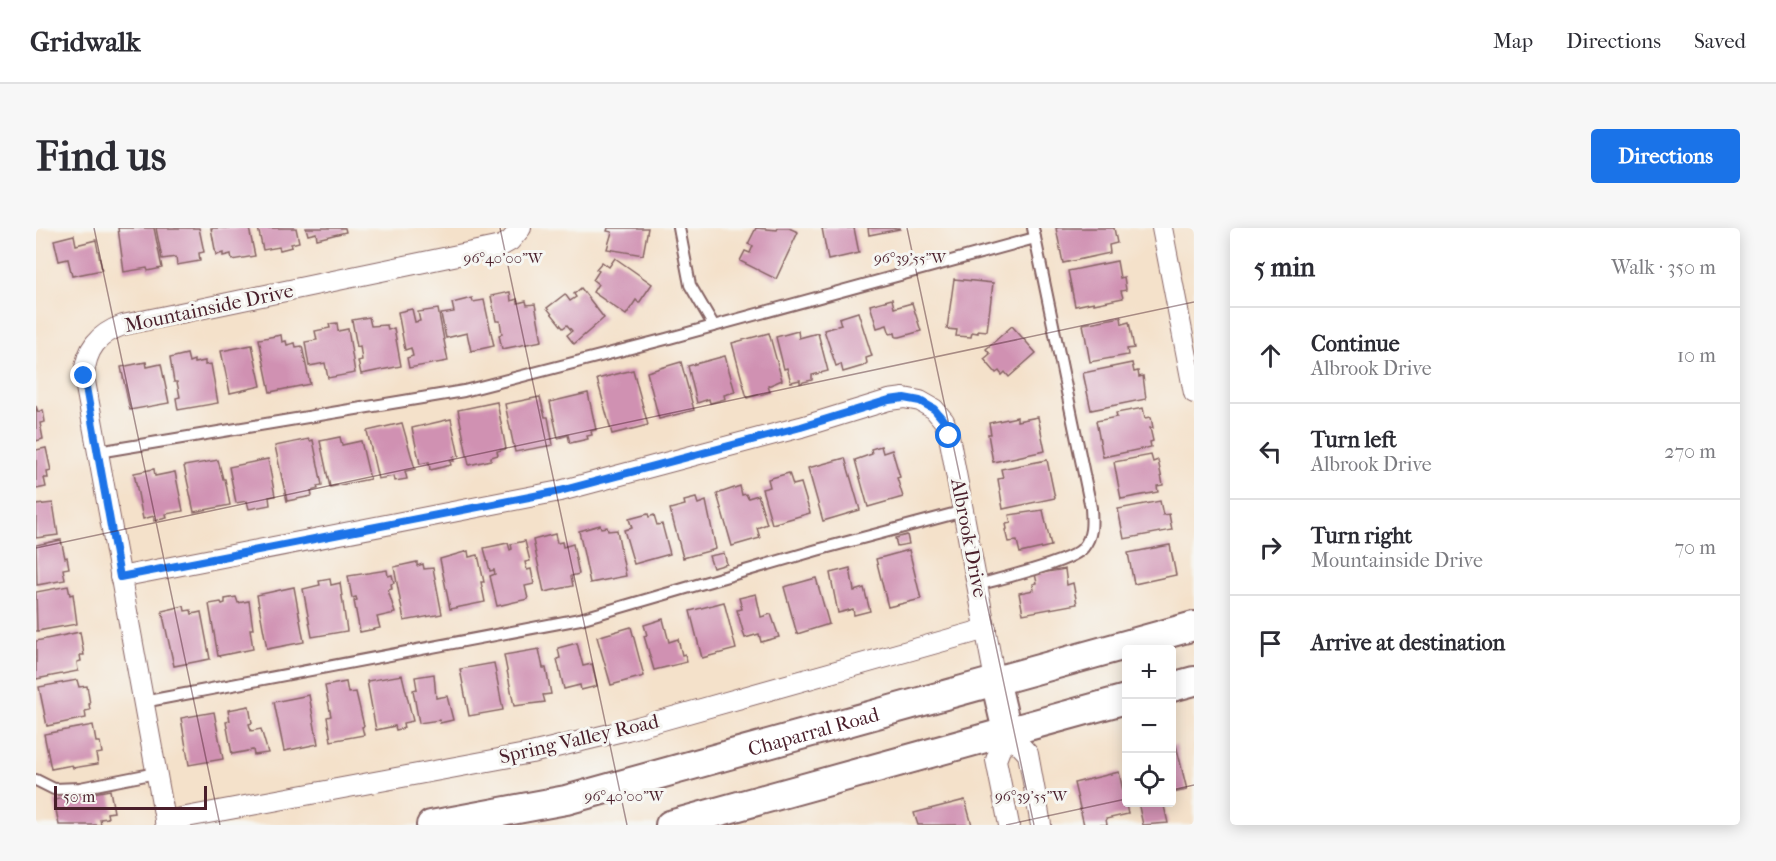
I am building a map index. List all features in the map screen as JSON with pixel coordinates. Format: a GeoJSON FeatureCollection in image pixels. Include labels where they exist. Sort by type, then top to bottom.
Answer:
{"type":"FeatureCollection","features":[{"type":"Feature","properties":{"kind":"main road","name":"Chaparral Road"},"geometry":{"type":"LineString","coordinates":[[431,825],[566,800],[1194,626]]}},
{"type":"Feature","properties":{"kind":"main road"},"geometry":{"type":"LineString","coordinates":[[995,680],[1007,731]]}},
{"type":"Feature","properties":{"kind":"main road"},"geometry":{"type":"LineString","coordinates":[[1176,686],[1194,681]]}},
{"type":"Feature","properties":{"kind":"main road"},"geometry":{"type":"LineString","coordinates":[[670,825],[1122,700]]}},
{"type":"Feature","properties":{"kind":"street","name":"Mountainside Drive"},"geometry":{"type":"LineString","coordinates":[[165,823],[84,376],[85,362],[90,349],[98,338],[123,325],[501,246],[510,241],[521,228]]}},
{"type":"Feature","properties":{"kind":"street"},"geometry":{"type":"LineString","coordinates":[[1162,228],[1194,393]]}},
{"type":"Feature","properties":{"kind":"street","name":"Albrook Drive"},"geometry":{"type":"LineString","coordinates":[[120,577],[560,491],[889,400],[904,398],[920,401],[934,409],[944,421],[949,436],[995,680]]}},
{"type":"Feature","properties":{"kind":"street","name":"Spring Valley Road"},"geometry":{"type":"LineString","coordinates":[[165,823],[531,753],[627,730],[986,629]]}},
{"type":"Feature","properties":{"kind":"street"},"geometry":{"type":"LineString","coordinates":[[1009,825],[996,760],[1007,731],[1028,754],[1041,825]]}},
{"type":"Feature","properties":{"kind":"lane"},"geometry":{"type":"LineString","coordinates":[[679,228],[690,285],[714,326]]}},
{"type":"Feature","properties":{"kind":"lane"},"geometry":{"type":"LineString","coordinates":[[98,452],[464,391],[714,326],[1034,233],[1091,508],[1092,530],[1083,550],[1052,564],[978,585]]}},
{"type":"Feature","properties":{"kind":"lane"},"geometry":{"type":"LineString","coordinates":[[143,702],[580,619],[816,550],[964,511]]}},
{"type":"Feature","properties":{"kind":"lane"},"geometry":{"type":"LineString","coordinates":[[36,780],[54,789],[156,773]]}},
{"type":"Feature","properties":{"kind":"building"},"geometry":{"type":"Polygon","coordinates":[[[118,228],[154,228],[162,268],[124,272],[118,228]]]}},
{"type":"Feature","properties":{"kind":"building"},"geometry":{"type":"Polygon","coordinates":[[[156,228],[199,228],[204,252],[199,253],[200,261],[177,265],[176,257],[162,259],[156,228]]]}},
{"type":"Feature","properties":{"kind":"building"},"geometry":{"type":"Polygon","coordinates":[[[211,228],[249,228],[255,256],[232,260],[231,254],[216,255],[211,228]]]}},
{"type":"Feature","properties":{"kind":"building"},"geometry":{"type":"Polygon","coordinates":[[[258,228],[296,228],[299,242],[291,244],[292,247],[280,250],[279,247],[263,250],[258,228]]]}},
{"type":"Feature","properties":{"kind":"building"},"geometry":{"type":"Polygon","coordinates":[[[306,228],[345,228],[346,232],[317,239],[316,233],[308,235],[306,228]]]}},
{"type":"Feature","properties":{"kind":"building"},"geometry":{"type":"Polygon","coordinates":[[[608,228],[648,228],[643,255],[607,249],[612,232],[607,231],[608,228]]]}},
{"type":"Feature","properties":{"kind":"building"},"geometry":{"type":"Polygon","coordinates":[[[756,228],[777,230],[778,228],[789,228],[798,232],[776,279],[740,261],[745,251],[750,253],[753,246],[748,244],[756,228]]]}},
{"type":"Feature","properties":{"kind":"building"},"geometry":{"type":"Polygon","coordinates":[[[822,228],[854,228],[859,253],[828,260],[822,228]]]}},
{"type":"Feature","properties":{"kind":"building"},"geometry":{"type":"Polygon","coordinates":[[[868,228],[900,228],[900,229],[869,235],[868,228]]]}},
{"type":"Feature","properties":{"kind":"building"},"geometry":{"type":"Polygon","coordinates":[[[1056,228],[1114,228],[1117,243],[1109,245],[1110,253],[1063,263],[1056,228]]]}},
{"type":"Feature","properties":{"kind":"building"},"geometry":{"type":"Polygon","coordinates":[[[74,235],[76,245],[96,240],[102,270],[72,276],[68,259],[59,261],[54,240],[74,235]]]}},
{"type":"Feature","properties":{"kind":"building"},"geometry":{"type":"Polygon","coordinates":[[[615,258],[652,284],[639,303],[636,300],[626,315],[593,292],[598,284],[593,280],[599,271],[596,269],[602,262],[609,267],[615,258]]]}},
{"type":"Feature","properties":{"kind":"building"},"geometry":{"type":"Polygon","coordinates":[[[1117,261],[1120,278],[1124,277],[1126,290],[1121,291],[1123,298],[1075,306],[1068,271],[1117,261]]]}},
{"type":"Feature","properties":{"kind":"building"},"geometry":{"type":"Polygon","coordinates":[[[954,279],[993,283],[987,331],[972,332],[971,337],[956,336],[957,330],[947,329],[954,279]]]}},
{"type":"Feature","properties":{"kind":"building"},"geometry":{"type":"Polygon","coordinates":[[[581,288],[604,318],[574,344],[567,335],[572,331],[567,325],[563,328],[547,308],[565,294],[570,301],[576,297],[574,294],[581,288]]]}},
{"type":"Feature","properties":{"kind":"building"},"geometry":{"type":"Polygon","coordinates":[[[510,292],[511,301],[517,299],[518,303],[526,301],[527,305],[535,304],[542,341],[502,349],[499,335],[502,334],[500,321],[496,321],[491,296],[510,292]]]}},
{"type":"Feature","properties":{"kind":"building"},"geometry":{"type":"Polygon","coordinates":[[[472,298],[473,302],[484,300],[494,346],[471,351],[467,333],[446,338],[441,314],[454,312],[452,303],[472,298]]]}},
{"type":"Feature","properties":{"kind":"building"},"geometry":{"type":"Polygon","coordinates":[[[892,299],[894,308],[912,303],[921,331],[896,337],[895,333],[890,334],[887,325],[877,328],[870,305],[892,299]]]}},
{"type":"Feature","properties":{"kind":"building"},"geometry":{"type":"Polygon","coordinates":[[[412,309],[415,322],[420,321],[418,312],[438,309],[448,361],[409,368],[407,358],[413,356],[411,348],[405,350],[398,312],[412,309]]]}},
{"type":"Feature","properties":{"kind":"building"},"geometry":{"type":"Polygon","coordinates":[[[858,312],[872,356],[866,358],[867,363],[863,366],[843,372],[841,364],[836,366],[824,330],[841,325],[839,318],[858,312]]]}},
{"type":"Feature","properties":{"kind":"building"},"geometry":{"type":"Polygon","coordinates":[[[369,317],[371,326],[387,325],[388,330],[394,328],[401,366],[361,374],[358,361],[362,360],[360,346],[357,347],[352,320],[369,317]]]}},
{"type":"Feature","properties":{"kind":"building"},"geometry":{"type":"Polygon","coordinates":[[[1121,317],[1122,324],[1129,322],[1134,348],[1127,349],[1128,355],[1090,362],[1083,324],[1121,317]]]}},
{"type":"Feature","properties":{"kind":"building"},"geometry":{"type":"Polygon","coordinates":[[[337,323],[338,331],[348,329],[355,373],[328,378],[325,363],[309,366],[305,342],[317,340],[315,331],[330,328],[329,324],[337,323]]]}},
{"type":"Feature","properties":{"kind":"building"},"geometry":{"type":"Polygon","coordinates":[[[1012,326],[1036,353],[1009,377],[1005,372],[1002,375],[999,371],[996,373],[984,359],[990,354],[986,349],[1012,326]]]}},
{"type":"Feature","properties":{"kind":"building"},"geometry":{"type":"Polygon","coordinates":[[[798,331],[799,338],[818,333],[828,371],[812,375],[812,380],[800,383],[800,380],[791,382],[787,368],[784,369],[776,337],[798,331]]]}},
{"type":"Feature","properties":{"kind":"building"},"geometry":{"type":"Polygon","coordinates":[[[769,333],[782,380],[768,386],[770,392],[747,398],[732,343],[769,333]]]}},
{"type":"Feature","properties":{"kind":"building"},"geometry":{"type":"Polygon","coordinates":[[[281,335],[282,342],[286,341],[287,345],[295,343],[296,347],[302,346],[310,384],[270,392],[259,339],[281,335]]]}},
{"type":"Feature","properties":{"kind":"building"},"geometry":{"type":"Polygon","coordinates":[[[252,345],[261,386],[230,393],[221,351],[252,345]]]}},
{"type":"Feature","properties":{"kind":"building"},"geometry":{"type":"Polygon","coordinates":[[[187,354],[189,362],[205,361],[205,365],[211,364],[218,403],[178,410],[176,398],[180,397],[177,382],[174,382],[170,358],[187,354]]]}},
{"type":"Feature","properties":{"kind":"building"},"geometry":{"type":"Polygon","coordinates":[[[725,356],[735,392],[724,395],[725,399],[710,403],[709,399],[697,403],[688,366],[725,356]]]}},
{"type":"Feature","properties":{"kind":"building"},"geometry":{"type":"Polygon","coordinates":[[[146,362],[147,367],[161,364],[169,403],[130,410],[121,367],[146,362]]]}},
{"type":"Feature","properties":{"kind":"building"},"geometry":{"type":"Polygon","coordinates":[[[681,362],[694,410],[659,419],[647,372],[681,362]]]}},
{"type":"Feature","properties":{"kind":"building"},"geometry":{"type":"Polygon","coordinates":[[[1132,363],[1134,372],[1138,371],[1139,377],[1143,376],[1146,399],[1091,410],[1083,373],[1132,363]]]}},
{"type":"Feature","properties":{"kind":"building"},"geometry":{"type":"Polygon","coordinates":[[[633,370],[648,425],[612,434],[597,379],[633,370]]]}},
{"type":"Feature","properties":{"kind":"building"},"geometry":{"type":"Polygon","coordinates":[[[588,393],[596,430],[591,431],[592,435],[587,436],[588,439],[570,443],[568,435],[558,438],[550,402],[588,393]]]}},
{"type":"Feature","properties":{"kind":"building"},"geometry":{"type":"Polygon","coordinates":[[[540,397],[545,417],[548,417],[553,445],[515,452],[505,404],[540,397]]]}},
{"type":"Feature","properties":{"kind":"building"},"geometry":{"type":"Polygon","coordinates":[[[497,402],[506,449],[497,451],[498,455],[491,457],[491,460],[469,465],[458,410],[497,402]]]}},
{"type":"Feature","properties":{"kind":"building"},"geometry":{"type":"Polygon","coordinates":[[[36,406],[38,412],[43,410],[45,422],[40,423],[43,439],[36,441],[36,406]]]}},
{"type":"Feature","properties":{"kind":"building"},"geometry":{"type":"Polygon","coordinates":[[[1143,408],[1145,418],[1151,417],[1153,428],[1150,428],[1153,441],[1150,442],[1151,447],[1103,457],[1096,421],[1117,417],[1116,413],[1143,408]]]}},
{"type":"Feature","properties":{"kind":"building"},"geometry":{"type":"Polygon","coordinates":[[[1017,417],[1017,421],[1038,417],[1045,451],[993,462],[988,434],[991,434],[989,423],[1017,417]]]}},
{"type":"Feature","properties":{"kind":"building"},"geometry":{"type":"Polygon","coordinates":[[[451,419],[459,456],[453,457],[454,461],[450,461],[451,465],[430,470],[429,462],[420,464],[412,428],[451,419]]]}},
{"type":"Feature","properties":{"kind":"building"},"geometry":{"type":"Polygon","coordinates":[[[402,423],[415,469],[405,471],[407,479],[395,481],[394,476],[378,479],[367,431],[402,423]]]}},
{"type":"Feature","properties":{"kind":"building"},"geometry":{"type":"Polygon","coordinates":[[[340,437],[342,445],[361,441],[370,479],[330,487],[320,441],[340,437]]]}},
{"type":"Feature","properties":{"kind":"building"},"geometry":{"type":"Polygon","coordinates":[[[313,440],[322,485],[311,491],[312,496],[287,501],[275,446],[313,440]]]}},
{"type":"Feature","properties":{"kind":"building"},"geometry":{"type":"Polygon","coordinates":[[[881,446],[883,453],[892,450],[903,497],[868,507],[855,460],[872,454],[871,449],[881,446]]]}},
{"type":"Feature","properties":{"kind":"building"},"geometry":{"type":"Polygon","coordinates":[[[46,448],[51,471],[47,472],[48,478],[44,478],[46,487],[36,489],[36,450],[46,448]]]}},
{"type":"Feature","properties":{"kind":"building"},"geometry":{"type":"Polygon","coordinates":[[[1151,455],[1153,462],[1158,460],[1163,485],[1157,486],[1158,492],[1121,499],[1114,462],[1151,455]]]}},
{"type":"Feature","properties":{"kind":"building"},"geometry":{"type":"Polygon","coordinates":[[[845,458],[860,510],[823,521],[808,468],[845,458]]]}},
{"type":"Feature","properties":{"kind":"building"},"geometry":{"type":"Polygon","coordinates":[[[268,459],[275,496],[269,497],[270,505],[249,509],[247,501],[236,503],[229,467],[268,459]]]}},
{"type":"Feature","properties":{"kind":"building"},"geometry":{"type":"Polygon","coordinates":[[[218,460],[223,479],[225,479],[230,505],[194,512],[184,466],[218,460]]]}},
{"type":"Feature","properties":{"kind":"building"},"geometry":{"type":"Polygon","coordinates":[[[1047,460],[1055,498],[1003,509],[998,479],[1003,478],[1001,469],[1047,460]]]}},
{"type":"Feature","properties":{"kind":"building"},"geometry":{"type":"Polygon","coordinates":[[[154,469],[155,476],[175,472],[183,511],[166,514],[167,518],[154,521],[154,516],[143,519],[134,473],[154,469]]]}},
{"type":"Feature","properties":{"kind":"building"},"geometry":{"type":"Polygon","coordinates":[[[789,473],[793,485],[801,483],[810,513],[772,524],[762,489],[770,487],[768,479],[789,473]]]}},
{"type":"Feature","properties":{"kind":"building"},"geometry":{"type":"Polygon","coordinates":[[[740,486],[742,495],[746,494],[748,498],[758,495],[767,524],[757,528],[760,538],[732,546],[717,494],[740,486]]]}},
{"type":"Feature","properties":{"kind":"building"},"geometry":{"type":"Polygon","coordinates":[[[696,498],[698,504],[706,501],[716,549],[683,558],[670,509],[685,505],[684,501],[696,498]]]}},
{"type":"Feature","properties":{"kind":"building"},"geometry":{"type":"Polygon","coordinates":[[[1160,501],[1163,515],[1169,514],[1172,530],[1124,539],[1118,509],[1160,501]]]}},
{"type":"Feature","properties":{"kind":"building"},"geometry":{"type":"Polygon","coordinates":[[[53,503],[58,535],[36,538],[36,505],[53,503]]]}},
{"type":"Feature","properties":{"kind":"building"},"geometry":{"type":"Polygon","coordinates":[[[1043,510],[1051,546],[1020,553],[1017,541],[1008,542],[1005,530],[1007,529],[1006,524],[1011,523],[1009,515],[1043,510]]]}},
{"type":"Feature","properties":{"kind":"building"},"geometry":{"type":"Polygon","coordinates":[[[648,514],[649,517],[654,515],[657,525],[662,524],[670,554],[634,564],[624,530],[632,528],[629,519],[648,514]]]}},
{"type":"Feature","properties":{"kind":"building"},"geometry":{"type":"Polygon","coordinates":[[[600,525],[601,528],[607,527],[608,531],[617,530],[626,576],[590,583],[579,531],[600,525]]]}},
{"type":"Feature","properties":{"kind":"building"},"geometry":{"type":"Polygon","coordinates":[[[555,534],[557,543],[562,542],[563,547],[573,544],[579,574],[571,576],[573,586],[544,592],[533,540],[555,534]]]}},
{"type":"Feature","properties":{"kind":"building"},"geometry":{"type":"Polygon","coordinates":[[[907,535],[909,544],[897,546],[895,538],[907,535]]]}},
{"type":"Feature","properties":{"kind":"building"},"geometry":{"type":"Polygon","coordinates":[[[61,540],[69,568],[63,569],[65,580],[37,585],[36,545],[61,540]]]}},
{"type":"Feature","properties":{"kind":"building"},"geometry":{"type":"Polygon","coordinates":[[[525,541],[530,561],[525,562],[527,570],[531,569],[534,584],[525,586],[528,599],[497,606],[490,576],[495,574],[494,570],[490,571],[484,548],[508,543],[510,550],[512,549],[511,544],[525,541]]]}},
{"type":"Feature","properties":{"kind":"building"},"geometry":{"type":"Polygon","coordinates":[[[1170,545],[1176,575],[1134,584],[1128,553],[1170,545]]]}},
{"type":"Feature","properties":{"kind":"building"},"geometry":{"type":"Polygon","coordinates":[[[909,550],[921,599],[888,607],[876,559],[909,550]]]}},
{"type":"Feature","properties":{"kind":"building"},"geometry":{"type":"Polygon","coordinates":[[[468,551],[469,557],[478,555],[484,582],[481,582],[485,602],[450,609],[440,559],[468,551]]]}},
{"type":"Feature","properties":{"kind":"building"},"geometry":{"type":"Polygon","coordinates":[[[724,553],[727,564],[713,568],[709,556],[724,553]]]}},
{"type":"Feature","properties":{"kind":"building"},"geometry":{"type":"Polygon","coordinates":[[[417,562],[417,566],[423,564],[424,569],[433,568],[442,614],[404,621],[394,567],[417,562]]]}},
{"type":"Feature","properties":{"kind":"building"},"geometry":{"type":"Polygon","coordinates":[[[850,568],[854,591],[864,588],[870,611],[854,615],[853,609],[838,613],[830,573],[850,568]]]}},
{"type":"Feature","properties":{"kind":"building"},"geometry":{"type":"Polygon","coordinates":[[[1065,569],[1067,585],[1073,583],[1077,604],[1023,614],[1019,593],[1034,590],[1033,584],[1037,583],[1035,574],[1065,569]]]}},
{"type":"Feature","properties":{"kind":"building"},"geometry":{"type":"Polygon","coordinates":[[[387,570],[388,576],[392,575],[394,583],[391,584],[392,589],[388,590],[395,613],[377,617],[380,628],[360,632],[354,601],[357,600],[356,597],[352,598],[348,576],[387,570]]]}},
{"type":"Feature","properties":{"kind":"building"},"geometry":{"type":"Polygon","coordinates":[[[816,578],[829,624],[797,634],[784,587],[816,578]]]}},
{"type":"Feature","properties":{"kind":"building"},"geometry":{"type":"Polygon","coordinates":[[[330,579],[331,585],[340,583],[347,631],[312,637],[303,589],[320,585],[319,581],[330,579]]]}},
{"type":"Feature","properties":{"kind":"building"},"geometry":{"type":"Polygon","coordinates":[[[68,586],[70,595],[73,594],[77,624],[37,631],[36,592],[68,586]]]}},
{"type":"Feature","properties":{"kind":"building"},"geometry":{"type":"Polygon","coordinates":[[[294,587],[304,642],[267,649],[257,595],[294,587]]]}},
{"type":"Feature","properties":{"kind":"building"},"geometry":{"type":"Polygon","coordinates":[[[756,594],[761,617],[771,614],[779,637],[761,642],[759,634],[745,638],[737,610],[742,609],[739,598],[756,594]]]}},
{"type":"Feature","properties":{"kind":"building"},"geometry":{"type":"Polygon","coordinates":[[[236,597],[238,603],[249,601],[253,649],[218,656],[209,604],[221,602],[222,604],[225,603],[225,599],[236,597]]]}},
{"type":"Feature","properties":{"kind":"building"},"geometry":{"type":"Polygon","coordinates":[[[724,602],[736,649],[702,658],[690,611],[724,602]]]}},
{"type":"Feature","properties":{"kind":"building"},"geometry":{"type":"Polygon","coordinates":[[[184,606],[185,611],[191,610],[192,614],[201,612],[210,659],[174,666],[162,611],[184,606]]]}},
{"type":"Feature","properties":{"kind":"building"},"geometry":{"type":"Polygon","coordinates":[[[663,619],[669,642],[678,639],[682,655],[685,654],[687,662],[654,670],[644,636],[647,635],[644,625],[663,619]]]}},
{"type":"Feature","properties":{"kind":"building"},"geometry":{"type":"Polygon","coordinates":[[[631,627],[644,676],[611,685],[597,637],[631,627]]]}},
{"type":"Feature","properties":{"kind":"building"},"geometry":{"type":"Polygon","coordinates":[[[80,632],[84,655],[80,655],[81,661],[77,662],[78,671],[36,679],[36,641],[80,632]]]}},
{"type":"Feature","properties":{"kind":"building"},"geometry":{"type":"Polygon","coordinates":[[[577,643],[583,666],[592,664],[597,686],[581,690],[580,685],[564,689],[557,659],[560,658],[558,648],[577,643]]]}},
{"type":"Feature","properties":{"kind":"building"},"geometry":{"type":"Polygon","coordinates":[[[539,649],[543,668],[546,668],[551,694],[543,695],[545,702],[514,706],[504,655],[539,649]]]}},
{"type":"Feature","properties":{"kind":"building"},"geometry":{"type":"Polygon","coordinates":[[[494,663],[503,710],[469,716],[460,669],[494,663]]]}},
{"type":"Feature","properties":{"kind":"building"},"geometry":{"type":"Polygon","coordinates":[[[434,674],[436,698],[447,696],[453,720],[440,723],[439,720],[419,723],[413,690],[417,689],[415,677],[434,674]]]}},
{"type":"Feature","properties":{"kind":"building"},"geometry":{"type":"Polygon","coordinates":[[[402,675],[413,721],[403,723],[404,728],[396,730],[395,726],[376,730],[367,681],[402,675]]]}},
{"type":"Feature","properties":{"kind":"building"},"geometry":{"type":"Polygon","coordinates":[[[77,680],[79,687],[87,686],[90,710],[85,711],[86,718],[47,726],[39,687],[77,680]]]}},
{"type":"Feature","properties":{"kind":"building"},"geometry":{"type":"Polygon","coordinates":[[[346,682],[348,693],[356,692],[364,735],[331,741],[327,717],[331,716],[325,686],[346,682]]]}},
{"type":"Feature","properties":{"kind":"building"},"geometry":{"type":"Polygon","coordinates":[[[309,695],[318,744],[284,751],[274,702],[309,695]]]}},
{"type":"Feature","properties":{"kind":"building"},"geometry":{"type":"Polygon","coordinates":[[[249,706],[251,731],[261,729],[268,753],[254,755],[253,750],[232,754],[226,722],[230,721],[228,710],[249,706]]]}},
{"type":"Feature","properties":{"kind":"building"},"geometry":{"type":"Polygon","coordinates":[[[214,712],[223,759],[189,765],[181,718],[214,712]]]}},
{"type":"Feature","properties":{"kind":"building"},"geometry":{"type":"Polygon","coordinates":[[[93,725],[96,742],[100,742],[102,753],[96,754],[98,764],[51,769],[44,734],[93,725]]]}},
{"type":"Feature","properties":{"kind":"building"},"geometry":{"type":"Polygon","coordinates":[[[1176,745],[1187,790],[1176,792],[1176,745]]]}},
{"type":"Feature","properties":{"kind":"building"},"geometry":{"type":"Polygon","coordinates":[[[1119,772],[1122,807],[1126,807],[1128,814],[1106,819],[1107,825],[1084,825],[1074,783],[1119,772]]]}},
{"type":"Feature","properties":{"kind":"building"},"geometry":{"type":"Polygon","coordinates":[[[110,790],[114,812],[107,813],[108,818],[100,819],[101,825],[59,825],[54,800],[110,790]]]}},
{"type":"Feature","properties":{"kind":"building"},"geometry":{"type":"Polygon","coordinates":[[[965,800],[972,825],[918,825],[914,813],[965,800]]]}},
{"type":"Feature","properties":{"kind":"building"},"geometry":{"type":"Polygon","coordinates":[[[1139,807],[1164,807],[1168,823],[1143,825],[1139,807]]]}},
{"type":"Feature","properties":{"kind":"route"},"geometry":{"type":"LineString","coordinates":[[84,376],[120,577],[560,491],[801,427],[889,400],[904,398],[920,401],[934,409],[944,421],[949,436]]}}]}
